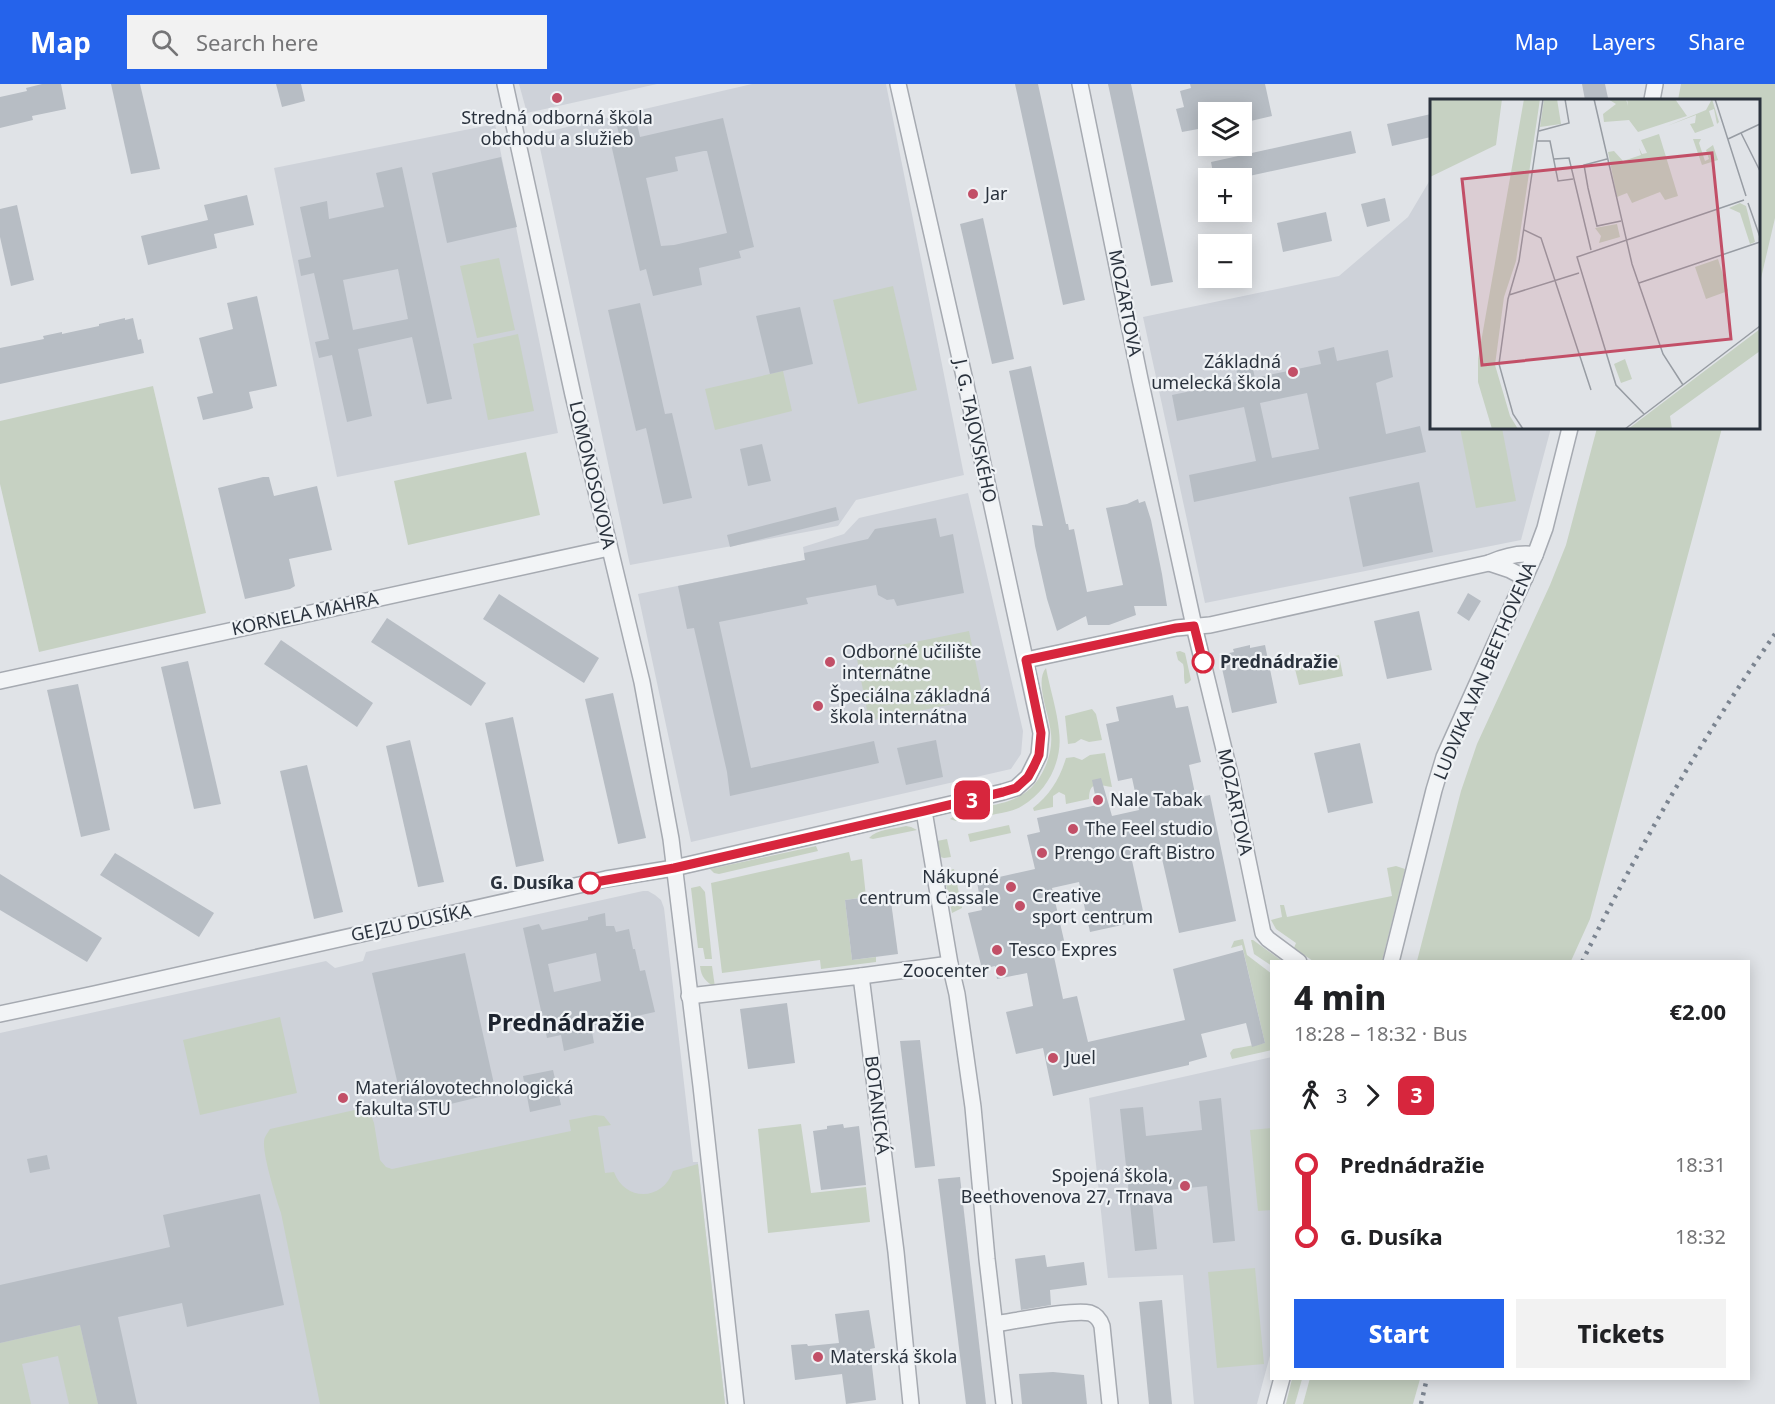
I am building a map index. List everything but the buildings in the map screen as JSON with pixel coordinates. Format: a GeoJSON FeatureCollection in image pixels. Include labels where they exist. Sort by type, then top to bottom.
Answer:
{"type":"FeatureCollection","features":[{"type":"Feature","properties":{"kind":"street","name":"LOMONOSOVOVA"},"geometry":{"type":"LineString","coordinates":[[505,84],[609,548],[642,682],[674,868]]}},
{"type":"Feature","properties":{"kind":"street","name":"J. G. TAJOVSKÉHO"},"geometry":{"type":"LineString","coordinates":[[898,84],[1041,733],[1039,755],[1028,777]]}},
{"type":"Feature","properties":{"kind":"street","name":"MOZARTOVA"},"geometry":{"type":"LineString","coordinates":[[1080,84],[1140,379],[1194,626],[1231,778],[1261,925],[1268,939],[1296,960]]}},
{"type":"Feature","properties":{"kind":"street"},"geometry":{"type":"LineString","coordinates":[[1652,99],[1654,84]]}},
{"type":"Feature","properties":{"kind":"street","name":"LUDVIKA VAN BEETHOVENA"},"geometry":{"type":"LineString","coordinates":[[1392,960],[1444,757],[1535,555],[1545,528],[1570,429]]}},
{"type":"Feature","properties":{"kind":"street","name":"KORNELA MAHRA"},"geometry":{"type":"LineString","coordinates":[[0,681],[609,548]]}},
{"type":"Feature","properties":{"kind":"street"},"geometry":{"type":"LineString","coordinates":[[1026,660],[1176,628],[1210,625],[1526,553],[1535,555]]}},
{"type":"Feature","properties":{"kind":"street"},"geometry":{"type":"LineString","coordinates":[[1489,563],[1525,578]]}},
{"type":"Feature","properties":{"kind":"street","name":"GEJZU DUSÍKA"},"geometry":{"type":"LineString","coordinates":[[0,1014],[606,879],[674,868],[924,811],[1016,788],[1028,777]]}},
{"type":"Feature","properties":{"kind":"street"},"geometry":{"type":"LineString","coordinates":[[924,811],[957,994],[973,1107],[987,1259],[1004,1404]]}},
{"type":"Feature","properties":{"kind":"street"},"geometry":{"type":"LineString","coordinates":[[674,868],[736,1404]]}},
{"type":"Feature","properties":{"kind":"street"},"geometry":{"type":"LineString","coordinates":[[689,996],[950,964]]}},
{"type":"Feature","properties":{"kind":"street","name":"BOTANICKÁ"},"geometry":{"type":"LineString","coordinates":[[861,976],[896,1252],[911,1404]]}},
{"type":"Feature","properties":{"kind":"street"},"geometry":{"type":"LineString","coordinates":[[995,1324],[1060,1314],[1086,1313],[1097,1317],[1102,1326],[1110,1404]]}},
{"type":"Feature","properties":{"kind":"street"},"geometry":{"type":"LineString","coordinates":[[1275,1404],[1281,1380]]}},
{"type":"Feature","properties":{"kind":"shaded area","name":"Stredná odborná škola obchodu a služieb"},"geometry":{"type":"Polygon","coordinates":[[[519,84],[657,84],[527,113],[519,84]]]}},
{"type":"Feature","properties":{"kind":"shaded area"},"geometry":{"type":"Polygon","coordinates":[[[752,84],[886,84],[964,475],[856,500],[838,526],[630,565],[537,134],[752,84]]]}},
{"type":"Feature","properties":{"kind":"shaded area"},"geometry":{"type":"Polygon","coordinates":[[[495,124],[558,433],[337,477],[274,168],[495,124]]]}},
{"type":"Feature","properties":{"kind":"shaded area","name":"Základná umelecká škola"},"geometry":{"type":"Polygon","coordinates":[[[1430,180],[1430,429],[1551,429],[1521,540],[1205,603],[1143,317],[1339,276],[1408,217],[1430,180]]]}},
{"type":"Feature","properties":{"kind":"shaded area","name":"Odborné učilište internátne"},"geometry":{"type":"Polygon","coordinates":[[[968,493],[1023,731],[1021,754],[1011,769],[691,842],[638,594],[805,560],[803,547],[844,534],[859,518],[968,493]]]}},
{"type":"Feature","properties":{"kind":"shaded area","name":"Materiálovotechnologická fakulta STU"},"geometry":{"type":"Polygon","coordinates":[[[643,891],[655,895],[661,900],[664,908],[693,1162],[698,1162],[725,1404],[0,1404],[0,1033],[326,961],[335,968],[363,961],[366,952],[643,891]]]}},
{"type":"Feature","properties":{"kind":"shaded area","name":"Spojená škola, Beethovenova 27, Trnava"},"geometry":{"type":"Polygon","coordinates":[[[1270,1057],[1270,1355],[1257,1404],[1194,1404],[1183,1275],[1108,1278],[1089,1098],[1270,1057]]]}},
{"type":"Feature","properties":{"kind":"green space"},"geometry":{"type":"Polygon","coordinates":[[[1681,84],[1775,84],[1775,218],[1760,283],[1760,99],[1678,99],[1681,84]]]}},
{"type":"Feature","properties":{"kind":"green space"},"geometry":{"type":"Polygon","coordinates":[[[499,258],[515,330],[477,338],[460,266],[499,258]]]}},
{"type":"Feature","properties":{"kind":"green space"},"geometry":{"type":"Polygon","coordinates":[[[893,286],[917,390],[858,404],[833,300],[893,286]]]}},
{"type":"Feature","properties":{"kind":"green space"},"geometry":{"type":"Polygon","coordinates":[[[518,334],[534,411],[488,420],[473,344],[518,334]]]}},
{"type":"Feature","properties":{"kind":"green space"},"geometry":{"type":"Polygon","coordinates":[[[783,371],[792,411],[715,430],[705,389],[783,371]]]}},
{"type":"Feature","properties":{"kind":"green space"},"geometry":{"type":"Polygon","coordinates":[[[153,386],[206,613],[39,652],[0,484],[0,421],[153,386]]]}},
{"type":"Feature","properties":{"kind":"green space"},"geometry":{"type":"Polygon","coordinates":[[[1460,429],[1502,429],[1516,501],[1476,508],[1460,429]]]}},
{"type":"Feature","properties":{"kind":"green space"},"geometry":{"type":"Polygon","coordinates":[[[1597,429],[1722,429],[1590,919],[1571,960],[1417,960],[1461,791],[1477,744],[1566,545],[1597,429]]]}},
{"type":"Feature","properties":{"kind":"green space"},"geometry":{"type":"Polygon","coordinates":[[[526,452],[540,515],[408,545],[394,481],[526,452]]]}},
{"type":"Feature","properties":{"kind":"green space"},"geometry":{"type":"Polygon","coordinates":[[[969,631],[983,698],[869,721],[856,654],[969,631]]]}},
{"type":"Feature","properties":{"kind":"green space"},"geometry":{"type":"Polygon","coordinates":[[[1176,652],[1185,653],[1191,680],[1185,684],[1183,664],[1178,660],[1176,652]]]}},
{"type":"Feature","properties":{"kind":"green space"},"geometry":{"type":"Polygon","coordinates":[[[1339,655],[1343,676],[1299,685],[1294,665],[1339,655]]]}},
{"type":"Feature","properties":{"kind":"green space"},"geometry":{"type":"Polygon","coordinates":[[[1046,668],[1057,715],[1060,742],[1052,774],[1031,800],[1016,809],[967,821],[950,819],[969,810],[1011,800],[1031,788],[1040,777],[1047,763],[1051,741],[1042,690],[1043,674],[1046,668]]]}},
{"type":"Feature","properties":{"kind":"green space"},"geometry":{"type":"Polygon","coordinates":[[[1092,709],[1096,714],[1102,740],[1089,742],[1081,739],[1068,744],[1065,716],[1092,709]]]}},
{"type":"Feature","properties":{"kind":"green space"},"geometry":{"type":"Polygon","coordinates":[[[1105,753],[1112,787],[1093,786],[1089,799],[1066,804],[1065,795],[1059,792],[1053,796],[1053,807],[1034,811],[1033,808],[1054,786],[1066,758],[1074,757],[1082,760],[1090,755],[1105,753]]]}},
{"type":"Feature","properties":{"kind":"green space"},"geometry":{"type":"Polygon","coordinates":[[[1009,825],[1011,833],[970,842],[968,834],[1009,825]]]}},
{"type":"Feature","properties":{"kind":"green space"},"geometry":{"type":"Polygon","coordinates":[[[906,826],[917,830],[869,838],[881,831],[906,826]]]}},
{"type":"Feature","properties":{"kind":"green space"},"geometry":{"type":"Polygon","coordinates":[[[947,839],[951,857],[940,857],[937,841],[947,839]]]}},
{"type":"Feature","properties":{"kind":"green space"},"geometry":{"type":"Polygon","coordinates":[[[816,846],[818,851],[719,874],[710,869],[816,846]]]}},
{"type":"Feature","properties":{"kind":"green space"},"geometry":{"type":"Polygon","coordinates":[[[849,852],[851,861],[862,859],[866,897],[845,900],[852,960],[876,957],[876,962],[821,969],[820,960],[722,973],[711,883],[849,852]]]}},
{"type":"Feature","properties":{"kind":"green space"},"geometry":{"type":"Polygon","coordinates":[[[1396,866],[1405,869],[1382,960],[1312,960],[1294,948],[1296,943],[1276,929],[1271,920],[1282,917],[1280,905],[1284,905],[1287,917],[1392,896],[1387,868],[1396,866]]]}},
{"type":"Feature","properties":{"kind":"green space"},"geometry":{"type":"Polygon","coordinates":[[[954,869],[962,908],[952,913],[944,875],[946,870],[954,869]]]}},
{"type":"Feature","properties":{"kind":"green space"},"geometry":{"type":"Polygon","coordinates":[[[700,886],[705,892],[712,959],[705,959],[703,948],[698,948],[691,888],[700,886]]]}},
{"type":"Feature","properties":{"kind":"green space"},"geometry":{"type":"Polygon","coordinates":[[[1243,939],[1247,955],[1270,972],[1270,1050],[1232,1059],[1230,1053],[1233,1049],[1265,1043],[1242,945],[1231,948],[1234,941],[1243,939]]]}},
{"type":"Feature","properties":{"kind":"green space"},"geometry":{"type":"Polygon","coordinates":[[[1251,940],[1281,960],[1270,960],[1270,965],[1254,954],[1251,940]]]}},
{"type":"Feature","properties":{"kind":"green space"},"geometry":{"type":"Polygon","coordinates":[[[700,966],[712,966],[715,987],[704,979],[700,966]]]}},
{"type":"Feature","properties":{"kind":"green space"},"geometry":{"type":"Polygon","coordinates":[[[280,1017],[297,1093],[200,1115],[183,1040],[280,1017]]]}},
{"type":"Feature","properties":{"kind":"green space"},"geometry":{"type":"Polygon","coordinates":[[[368,1107],[374,1123],[380,1160],[386,1167],[392,1169],[571,1131],[569,1120],[595,1115],[604,1116],[611,1125],[598,1127],[605,1173],[614,1172],[626,1189],[644,1194],[653,1192],[668,1181],[673,1171],[698,1164],[725,1404],[320,1404],[281,1213],[270,1177],[264,1140],[270,1129],[368,1107]]]}},
{"type":"Feature","properties":{"kind":"green space"},"geometry":{"type":"Polygon","coordinates":[[[801,1124],[811,1193],[866,1187],[870,1222],[768,1233],[758,1129],[801,1124]]]}},
{"type":"Feature","properties":{"kind":"green space"},"geometry":{"type":"Polygon","coordinates":[[[1270,1128],[1270,1210],[1258,1211],[1250,1130],[1270,1128]]]}},
{"type":"Feature","properties":{"kind":"green space"},"geometry":{"type":"Polygon","coordinates":[[[1255,1268],[1264,1364],[1217,1368],[1208,1272],[1255,1268]]]}},
{"type":"Feature","properties":{"kind":"green space"},"geometry":{"type":"Polygon","coordinates":[[[80,1325],[98,1404],[69,1404],[58,1356],[22,1364],[31,1404],[0,1404],[0,1343],[80,1325]]]}},
{"type":"Feature","properties":{"kind":"green space"},"geometry":{"type":"Polygon","coordinates":[[[1292,1380],[1302,1380],[1295,1404],[1286,1404],[1292,1380]]]}},
{"type":"Feature","properties":{"kind":"green space"},"geometry":{"type":"Polygon","coordinates":[[[1309,1380],[1420,1380],[1413,1404],[1303,1404],[1309,1380]]]}},
{"type":"Feature","properties":{"kind":"railway"},"geometry":{"type":"LineString","coordinates":[[1583,960],[1672,794],[1722,713],[1775,634]]}},
{"type":"Feature","properties":{"kind":"railway"},"geometry":{"type":"LineString","coordinates":[[1421,1404],[1427,1380]]}},
{"type":"Feature","properties":{"kind":"bus line","name":"3"},"geometry":{"type":"LineString","coordinates":[[590,883],[674,868],[1016,788],[1028,777],[1039,755],[1041,733],[1026,660],[1194,626],[1203,662]]}},
{"type":"Feature","properties":{"kind":"place","name":"Stredná odborná škola obchodu a služieb"},"geometry":{"type":"Point","coordinates":[557,98]}},
{"type":"Feature","properties":{"kind":"place","name":"Jar"},"geometry":{"type":"Point","coordinates":[973,194]}},
{"type":"Feature","properties":{"kind":"place","name":"Základná umelecká škola"},"geometry":{"type":"Point","coordinates":[1293,372]}},
{"type":"Feature","properties":{"kind":"place","name":"Odborné učilište internátne"},"geometry":{"type":"Point","coordinates":[830,662]}},
{"type":"Feature","properties":{"kind":"place","name":"Prednádražie"},"geometry":{"type":"Point","coordinates":[1203,662]}},
{"type":"Feature","properties":{"kind":"place","name":"Špeciálna základná škola internátna"},"geometry":{"type":"Point","coordinates":[818,706]}},
{"type":"Feature","properties":{"kind":"place","name":"Nale Tabak"},"geometry":{"type":"Point","coordinates":[1098,800]}},
{"type":"Feature","properties":{"kind":"place","name":"The Feel studio"},"geometry":{"type":"Point","coordinates":[1073,829]}},
{"type":"Feature","properties":{"kind":"place","name":"Prengo Craft Bistro"},"geometry":{"type":"Point","coordinates":[1042,853]}},
{"type":"Feature","properties":{"kind":"place","name":"G. Dusíka"},"geometry":{"type":"Point","coordinates":[590,883]}},
{"type":"Feature","properties":{"kind":"place","name":"Nákupné centrum Cassale"},"geometry":{"type":"Point","coordinates":[1011,887]}},
{"type":"Feature","properties":{"kind":"place","name":"Creative sport centrum"},"geometry":{"type":"Point","coordinates":[1020,906]}},
{"type":"Feature","properties":{"kind":"place","name":"Tesco Expres"},"geometry":{"type":"Point","coordinates":[997,950]}},
{"type":"Feature","properties":{"kind":"place","name":"Zoocenter"},"geometry":{"type":"Point","coordinates":[1001,971]}},
{"type":"Feature","properties":{"kind":"place","name":"Juel"},"geometry":{"type":"Point","coordinates":[1053,1058]}},
{"type":"Feature","properties":{"kind":"place","name":"Materiálovotechnologická fakulta STU"},"geometry":{"type":"Point","coordinates":[343,1098]}},
{"type":"Feature","properties":{"kind":"place","name":"Spojená škola, Beethovenova 27, Trnava"},"geometry":{"type":"Point","coordinates":[1185,1186]}},
{"type":"Feature","properties":{"kind":"place","name":"Materská škola"},"geometry":{"type":"Point","coordinates":[818,1357]}},
{"type":"Feature","properties":{"kind":"district","name":"Prednádražie"},"geometry":{"type":"Point","coordinates":[566,1023]}}]}
